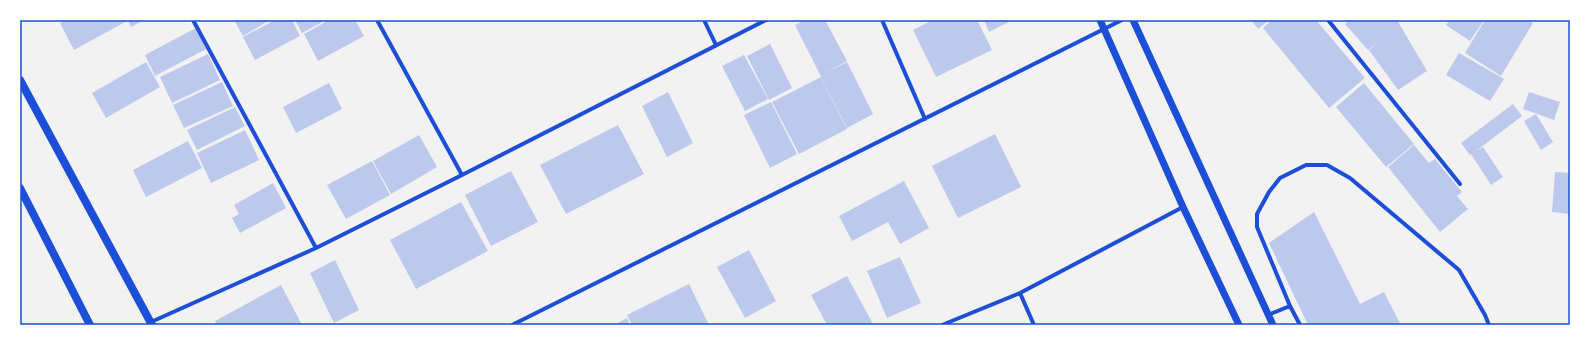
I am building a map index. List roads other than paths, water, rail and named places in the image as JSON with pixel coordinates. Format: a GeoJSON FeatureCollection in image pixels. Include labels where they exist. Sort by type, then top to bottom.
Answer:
{"type":"FeatureCollection","features":[{"type":"Feature","properties":{"kind":"main road"},"geometry":{"type":"LineString","coordinates":[[20,80],[152,324]]}},
{"type":"Feature","properties":{"kind":"main road"},"geometry":{"type":"LineString","coordinates":[[20,188],[23,201],[90,325]]}},
{"type":"Feature","properties":{"kind":"street"},"geometry":{"type":"LineString","coordinates":[[193,20],[316,248]]}},
{"type":"Feature","properties":{"kind":"street"},"geometry":{"type":"LineString","coordinates":[[377,20],[462,175]]}},
{"type":"Feature","properties":{"kind":"street"},"geometry":{"type":"LineString","coordinates":[[704,20],[716,45]]}},
{"type":"Feature","properties":{"kind":"street"},"geometry":{"type":"LineString","coordinates":[[152,324],[316,248],[766,20]]}},
{"type":"Feature","properties":{"kind":"street"},"geometry":{"type":"LineString","coordinates":[[882,20],[925,119]]}},
{"type":"Feature","properties":{"kind":"street"},"geometry":{"type":"LineString","coordinates":[[1100,20],[1183,207],[1239,325]]}},
{"type":"Feature","properties":{"kind":"street"},"geometry":{"type":"LineString","coordinates":[[512,325],[1122,20]]}},
{"type":"Feature","properties":{"kind":"street"},"geometry":{"type":"LineString","coordinates":[[1133,20],[1273,325]]}},
{"type":"Feature","properties":{"kind":"street"},"geometry":{"type":"LineString","coordinates":[[1328,20],[1460,184]]}},
{"type":"Feature","properties":{"kind":"street"},"geometry":{"type":"LineString","coordinates":[[1300,325],[1290,306],[1257,227],[1257,214],[1269,192],[1280,178],[1306,165],[1328,165],[1350,178],[1459,270],[1489,325]]}},
{"type":"Feature","properties":{"kind":"street"},"geometry":{"type":"LineString","coordinates":[[942,325],[1020,293],[1183,207]]}},
{"type":"Feature","properties":{"kind":"street"},"geometry":{"type":"LineString","coordinates":[[1020,293],[1034,325]]}},
{"type":"Feature","properties":{"kind":"street"},"geometry":{"type":"LineString","coordinates":[[1268,315],[1290,306]]}}]}
